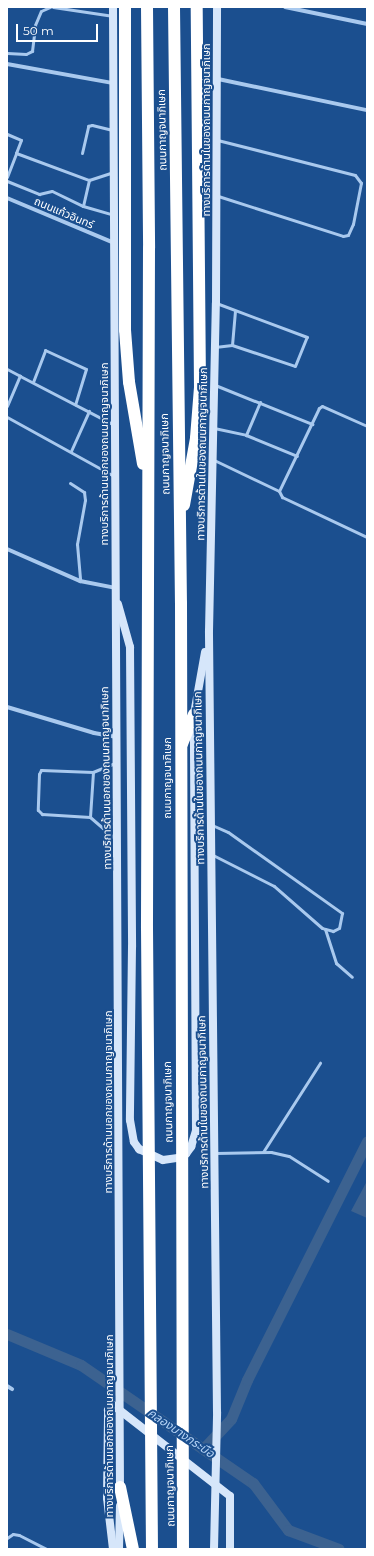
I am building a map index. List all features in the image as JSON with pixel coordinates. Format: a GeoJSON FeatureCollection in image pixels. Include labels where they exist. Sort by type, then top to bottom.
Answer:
{"type":"FeatureCollection","features":[{"type":"Feature","properties":{"kind":"highway"},"geometry":{"type":"LineString","coordinates":[[125,7],[120,169],[126,358],[149,494]]}},
{"type":"Feature","properties":{"kind":"highway","name":"ถนนกาญจนาภิเษก"},"geometry":{"type":"LineString","coordinates":[[147,7],[149,494],[147,928],[152,1549]]}},
{"type":"Feature","properties":{"kind":"highway","name":"ถนนกาญจนาภิเษก"},"geometry":{"type":"LineString","coordinates":[[174,7],[180,533],[183,1549]]}},
{"type":"Feature","properties":{"kind":"highway"},"geometry":{"type":"LineString","coordinates":[[180,533],[196,438],[200,394],[197,7]]}},
{"type":"Feature","properties":{"kind":"highway"},"geometry":{"type":"LineString","coordinates":[[180,752],[194,714]]}},
{"type":"Feature","properties":{"kind":"highway"},"geometry":{"type":"LineString","coordinates":[[120,1487],[133,1549]]}},
{"type":"Feature","properties":{"kind":"main road","name":"ทางบริการด้านในของถนนกาญจนาภิเษก"},"geometry":{"type":"LineString","coordinates":[[214,1549],[214,1494],[217,1412],[208,631],[215,384],[218,79],[217,7]]}},
{"type":"Feature","properties":{"kind":"main road","name":"ทางบริการด้านนอกของถนนกาญจนาภิเษก"},"geometry":{"type":"LineString","coordinates":[[113,9],[114,131],[120,169],[114,215],[114,476],[118,841],[121,1427],[119,1549]]}},
{"type":"Feature","properties":{"kind":"main road"},"geometry":{"type":"LineString","coordinates":[[115,591],[130,647],[132,947],[131,1132],[139,1149],[163,1160],[178,1158],[186,1154],[191,1147],[196,1131],[197,947],[194,714],[208,631]]}},
{"type":"Feature","properties":{"kind":"main road"},"geometry":{"type":"LineString","coordinates":[[113,1549],[107,1498],[108,1410],[113,1405],[230,1496],[230,1549]]}},
{"type":"Feature","properties":{"kind":"street"},"geometry":{"type":"LineString","coordinates":[[285,7],[367,24]]}},
{"type":"Feature","properties":{"kind":"street"},"geometry":{"type":"LineString","coordinates":[[7,64],[113,83]]}},
{"type":"Feature","properties":{"kind":"street"},"geometry":{"type":"LineString","coordinates":[[218,79],[367,110]]}},
{"type":"Feature","properties":{"kind":"street","name":"ถนนแก้วอินทร์"},"geometry":{"type":"LineString","coordinates":[[7,198],[114,243]]}},
{"type":"Feature","properties":{"kind":"street"},"geometry":{"type":"LineString","coordinates":[[7,549],[80,582],[115,591]]}},
{"type":"Feature","properties":{"kind":"street"},"geometry":{"type":"LineString","coordinates":[[7,706],[94,733],[116,737]]}},
{"type":"Feature","properties":{"kind":"street"},"geometry":{"type":"LineString","coordinates":[[7,1386],[12,1389]]}},
{"type":"Feature","properties":{"kind":"lane"},"geometry":{"type":"LineString","coordinates":[[7,53],[26,54],[32,51],[35,25],[41,11],[50,7]]}},
{"type":"Feature","properties":{"kind":"lane"},"geometry":{"type":"LineString","coordinates":[[53,7],[113,9]]}},
{"type":"Feature","properties":{"kind":"lane"},"geometry":{"type":"LineString","coordinates":[[82,153],[88,126],[92,125],[114,131]]}},
{"type":"Feature","properties":{"kind":"lane"},"geometry":{"type":"LineString","coordinates":[[7,134],[21,140],[7,177]]}},
{"type":"Feature","properties":{"kind":"lane"},"geometry":{"type":"LineString","coordinates":[[216,196],[343,236],[348,235],[352,224],[361,183],[356,175],[217,140]]}},
{"type":"Feature","properties":{"kind":"lane"},"geometry":{"type":"LineString","coordinates":[[16,153],[88,180],[120,169]]}},
{"type":"Feature","properties":{"kind":"lane"},"geometry":{"type":"LineString","coordinates":[[83,206],[88,180]]}},
{"type":"Feature","properties":{"kind":"lane"},"geometry":{"type":"LineString","coordinates":[[7,181],[39,194],[52,191],[83,206],[114,215]]}},
{"type":"Feature","properties":{"kind":"lane"},"geometry":{"type":"LineString","coordinates":[[215,347],[232,345],[295,366],[307,337],[216,303]]}},
{"type":"Feature","properties":{"kind":"lane"},"geometry":{"type":"LineString","coordinates":[[232,345],[235,311]]}},
{"type":"Feature","properties":{"kind":"lane"},"geometry":{"type":"LineString","coordinates":[[33,382],[45,350],[86,369],[75,404]]}},
{"type":"Feature","properties":{"kind":"lane"},"geometry":{"type":"LineString","coordinates":[[7,369],[114,425]]}},
{"type":"Feature","properties":{"kind":"lane"},"geometry":{"type":"LineString","coordinates":[[7,406],[20,376]]}},
{"type":"Feature","properties":{"kind":"lane"},"geometry":{"type":"LineString","coordinates":[[215,384],[312,424]]}},
{"type":"Feature","properties":{"kind":"lane"},"geometry":{"type":"LineString","coordinates":[[246,436],[260,402]]}},
{"type":"Feature","properties":{"kind":"lane"},"geometry":{"type":"LineString","coordinates":[[367,426],[322,406],[319,408],[280,491],[282,497],[367,537]]}},
{"type":"Feature","properties":{"kind":"lane"},"geometry":{"type":"LineString","coordinates":[[71,451],[89,411]]}},
{"type":"Feature","properties":{"kind":"lane"},"geometry":{"type":"LineString","coordinates":[[7,416],[114,476]]}},
{"type":"Feature","properties":{"kind":"lane"},"geometry":{"type":"LineString","coordinates":[[214,428],[246,436],[297,456]]}},
{"type":"Feature","properties":{"kind":"lane"},"geometry":{"type":"LineString","coordinates":[[213,459],[280,491]]}},
{"type":"Feature","properties":{"kind":"lane"},"geometry":{"type":"LineString","coordinates":[[70,483],[84,492],[85,496],[77,544],[80,582]]}},
{"type":"Feature","properties":{"kind":"lane"},"geometry":{"type":"LineString","coordinates":[[117,763],[93,772],[42,770],[38,774],[39,813],[90,816],[118,841]]}},
{"type":"Feature","properties":{"kind":"lane"},"geometry":{"type":"LineString","coordinates":[[90,816],[93,772]]}},
{"type":"Feature","properties":{"kind":"lane"},"geometry":{"type":"LineString","coordinates":[[211,824],[228,832],[342,913],[339,928],[333,932],[325,929],[274,886],[211,854]]}},
{"type":"Feature","properties":{"kind":"lane"},"geometry":{"type":"LineString","coordinates":[[325,929],[336,963],[352,977]]}},
{"type":"Feature","properties":{"kind":"lane"},"geometry":{"type":"LineString","coordinates":[[263,1152],[320,1063]]}},
{"type":"Feature","properties":{"kind":"lane"},"geometry":{"type":"LineString","coordinates":[[214,1153],[263,1152],[289,1156],[328,1181]]}},
{"type":"Feature","properties":{"kind":"lane"},"geometry":{"type":"LineString","coordinates":[[7,1538],[13,1534],[19,1535],[47,1549]]}},
{"type":"Feature","properties":{"kind":"water"},"geometry":{"type":"Polygon","coordinates":[[[367,1181],[367,1218],[351,1211],[367,1181]]]}},
{"type":"Feature","properties":{"kind":"waterway"},"geometry":{"type":"LineString","coordinates":[[203,1449],[231,1419],[247,1380],[367,1141]]}},
{"type":"Feature","properties":{"kind":"waterway","name":"คลองบางกระบือ"},"geometry":{"type":"LineString","coordinates":[[7,1334],[81,1365],[253,1483],[288,1530],[339,1549]]}}]}
